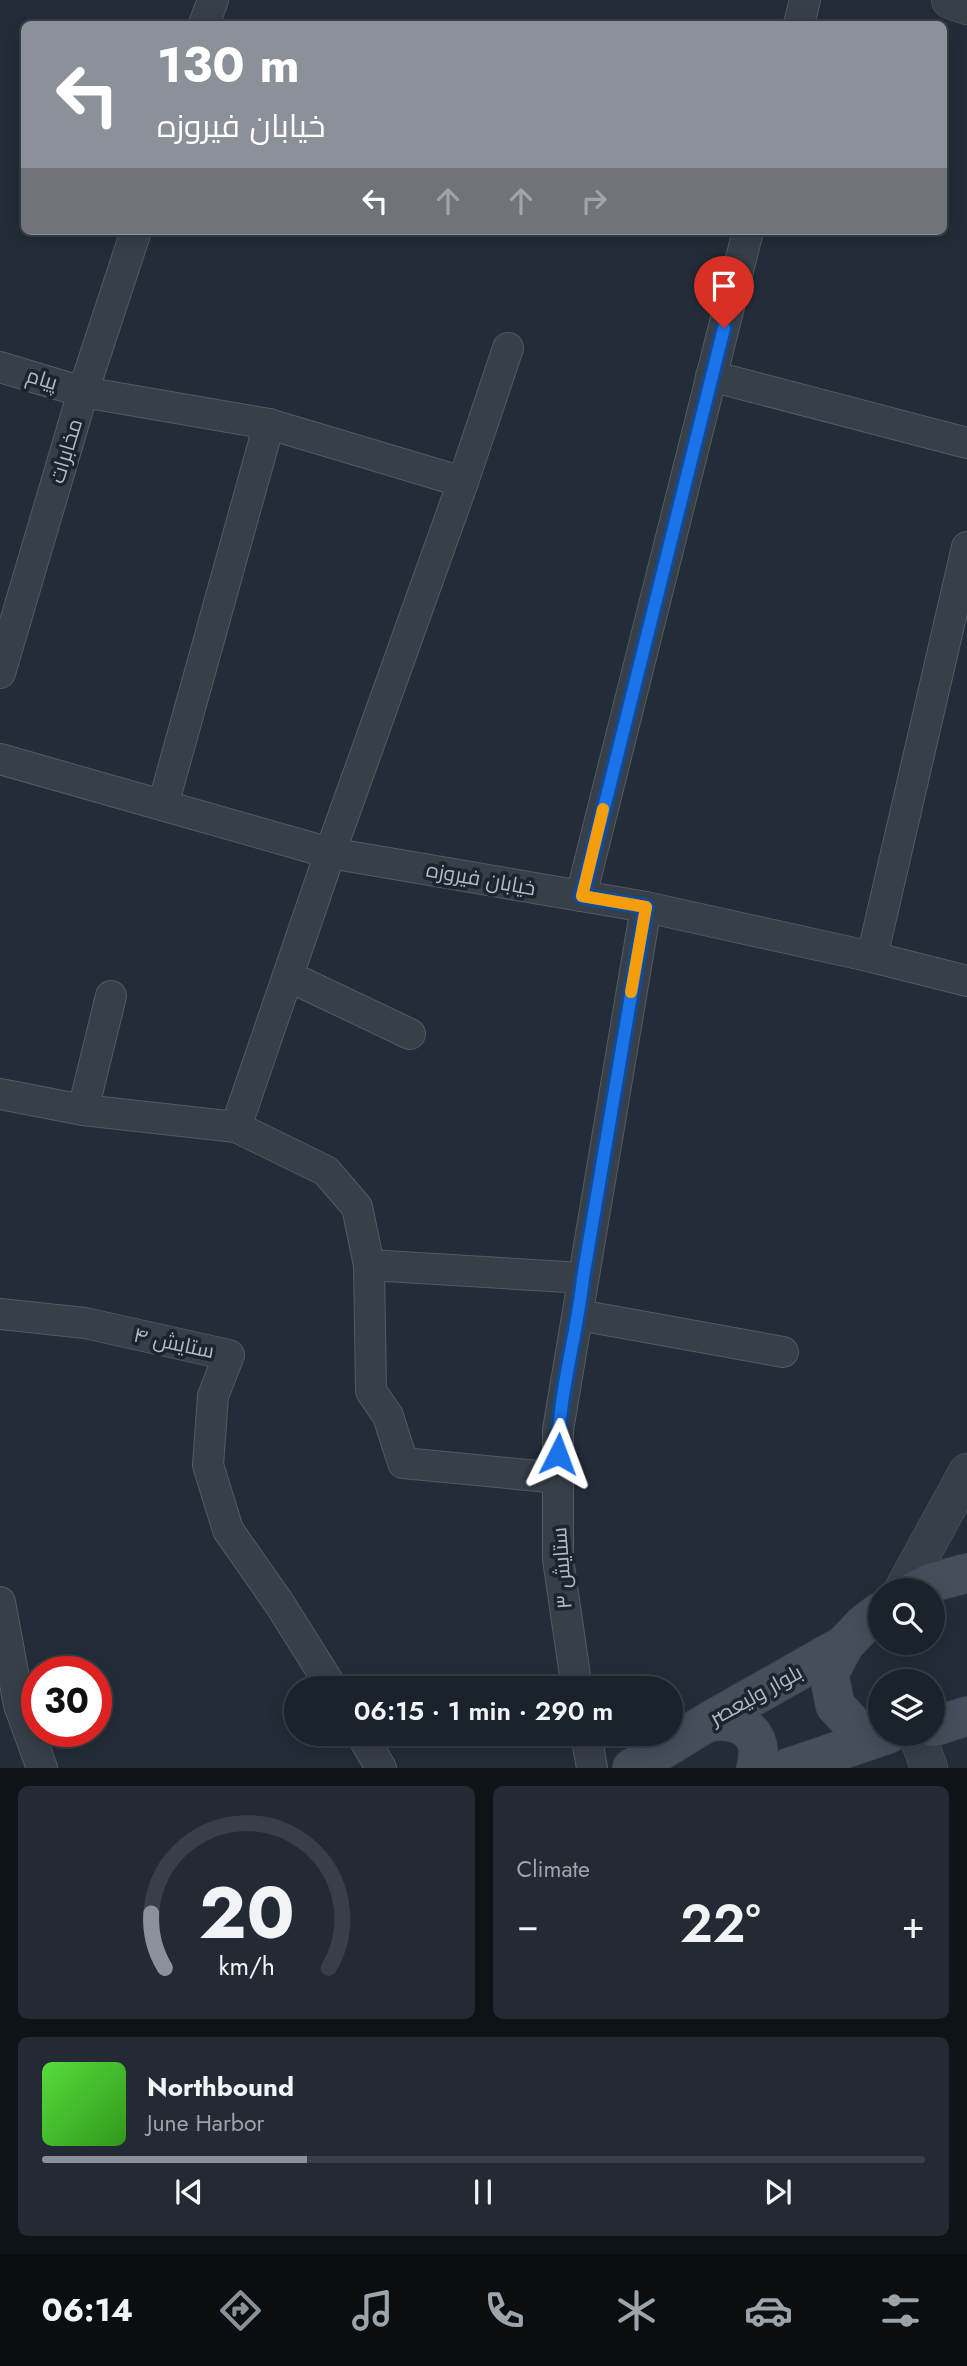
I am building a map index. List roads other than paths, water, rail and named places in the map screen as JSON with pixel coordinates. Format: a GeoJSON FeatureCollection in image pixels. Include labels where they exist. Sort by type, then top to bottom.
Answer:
{"type":"FeatureCollection","features":[{"type":"Feature","properties":{"kind":"main road"},"geometry":{"type":"LineString","coordinates":[[945,1579],[967,1573]]}},
{"type":"Feature","properties":{"kind":"main road"},"geometry":{"type":"LineString","coordinates":[[868,1621],[844,1646],[829,1674],[835,1705],[856,1728],[868,1730]]}},
{"type":"Feature","properties":{"kind":"main road","name":"بلوار ولیعصر"},"geometry":{"type":"LineString","coordinates":[[632,1768],[844,1646]]}},
{"type":"Feature","properties":{"kind":"main road"},"geometry":{"type":"LineString","coordinates":[[945,1723],[967,1716]]}},
{"type":"Feature","properties":{"kind":"main road"},"geometry":{"type":"LineString","coordinates":[[708,1722],[730,1720],[749,1730],[758,1749],[756,1768]]}},
{"type":"Feature","properties":{"kind":"main road"},"geometry":{"type":"LineString","coordinates":[[789,1768],[868,1741]]}},
{"type":"Feature","properties":{"kind":"street"},"geometry":{"type":"LineString","coordinates":[[205,21],[212,0]]}},
{"type":"Feature","properties":{"kind":"street"},"geometry":{"type":"LineString","coordinates":[[800,21],[805,0]]}},
{"type":"Feature","properties":{"kind":"street"},"geometry":{"type":"LineString","coordinates":[[950,0],[967,6]]}},
{"type":"Feature","properties":{"kind":"street","name":"مخابرات"},"geometry":{"type":"LineString","coordinates":[[0,673],[83,392],[135,235]]}},
{"type":"Feature","properties":{"kind":"street"},"geometry":{"type":"LineString","coordinates":[[582,896],[747,235]]}},
{"type":"Feature","properties":{"kind":"street"},"geometry":{"type":"LineString","coordinates":[[236,1127],[508,348]]}},
{"type":"Feature","properties":{"kind":"street","name":"پیام"},"geometry":{"type":"LineString","coordinates":[[0,367],[83,392],[269,424],[463,482]]}},
{"type":"Feature","properties":{"kind":"street"},"geometry":{"type":"LineString","coordinates":[[712,376],[967,443]]}},
{"type":"Feature","properties":{"kind":"street"},"geometry":{"type":"LineString","coordinates":[[163,806],[269,424]]}},
{"type":"Feature","properties":{"kind":"street"},"geometry":{"type":"LineString","coordinates":[[872,957],[967,548]]}},
{"type":"Feature","properties":{"kind":"street","name":"خیابان فیروزه"},"geometry":{"type":"LineString","coordinates":[[0,759],[330,853],[646,907],[967,981]]}},
{"type":"Feature","properties":{"kind":"street","name":"ستایش ۳"},"geometry":{"type":"LineString","coordinates":[[574,1676],[558,1559],[558,1430],[646,907]]}},
{"type":"Feature","properties":{"kind":"street"},"geometry":{"type":"LineString","coordinates":[[288,976],[410,1034]]}},
{"type":"Feature","properties":{"kind":"street"},"geometry":{"type":"LineString","coordinates":[[83,1110],[111,996]]}},
{"type":"Feature","properties":{"kind":"street"},"geometry":{"type":"LineString","coordinates":[[0,1094],[83,1110],[236,1127],[326,1171],[357,1207],[369,1265],[371,1391],[388,1416],[403,1463],[559,1478]]}},
{"type":"Feature","properties":{"kind":"street"},"geometry":{"type":"LineString","coordinates":[[369,1265],[583,1278]]}},
{"type":"Feature","properties":{"kind":"street","name":"ستایش ۴"},"geometry":{"type":"LineString","coordinates":[[0,1314],[85,1323],[229,1355],[213,1396],[208,1465],[228,1530],[279,1602],[325,1676]]}},
{"type":"Feature","properties":{"kind":"street"},"geometry":{"type":"LineString","coordinates":[[579,1315],[783,1352]]}},
{"type":"Feature","properties":{"kind":"street"},"geometry":{"type":"LineString","coordinates":[[909,1578],[966,1478]]}},
{"type":"Feature","properties":{"kind":"street"},"geometry":{"type":"LineString","coordinates":[[0,1602],[10,1709],[41,1768]]}},
{"type":"Feature","properties":{"kind":"street"},"geometry":{"type":"LineString","coordinates":[[368,1746],[381,1768]]}},
{"type":"Feature","properties":{"kind":"street"},"geometry":{"type":"LineString","coordinates":[[588,1746],[592,1768]]}},
{"type":"Feature","properties":{"kind":"street"},"geometry":{"type":"LineString","coordinates":[[921,1746],[929,1768]]}}]}
